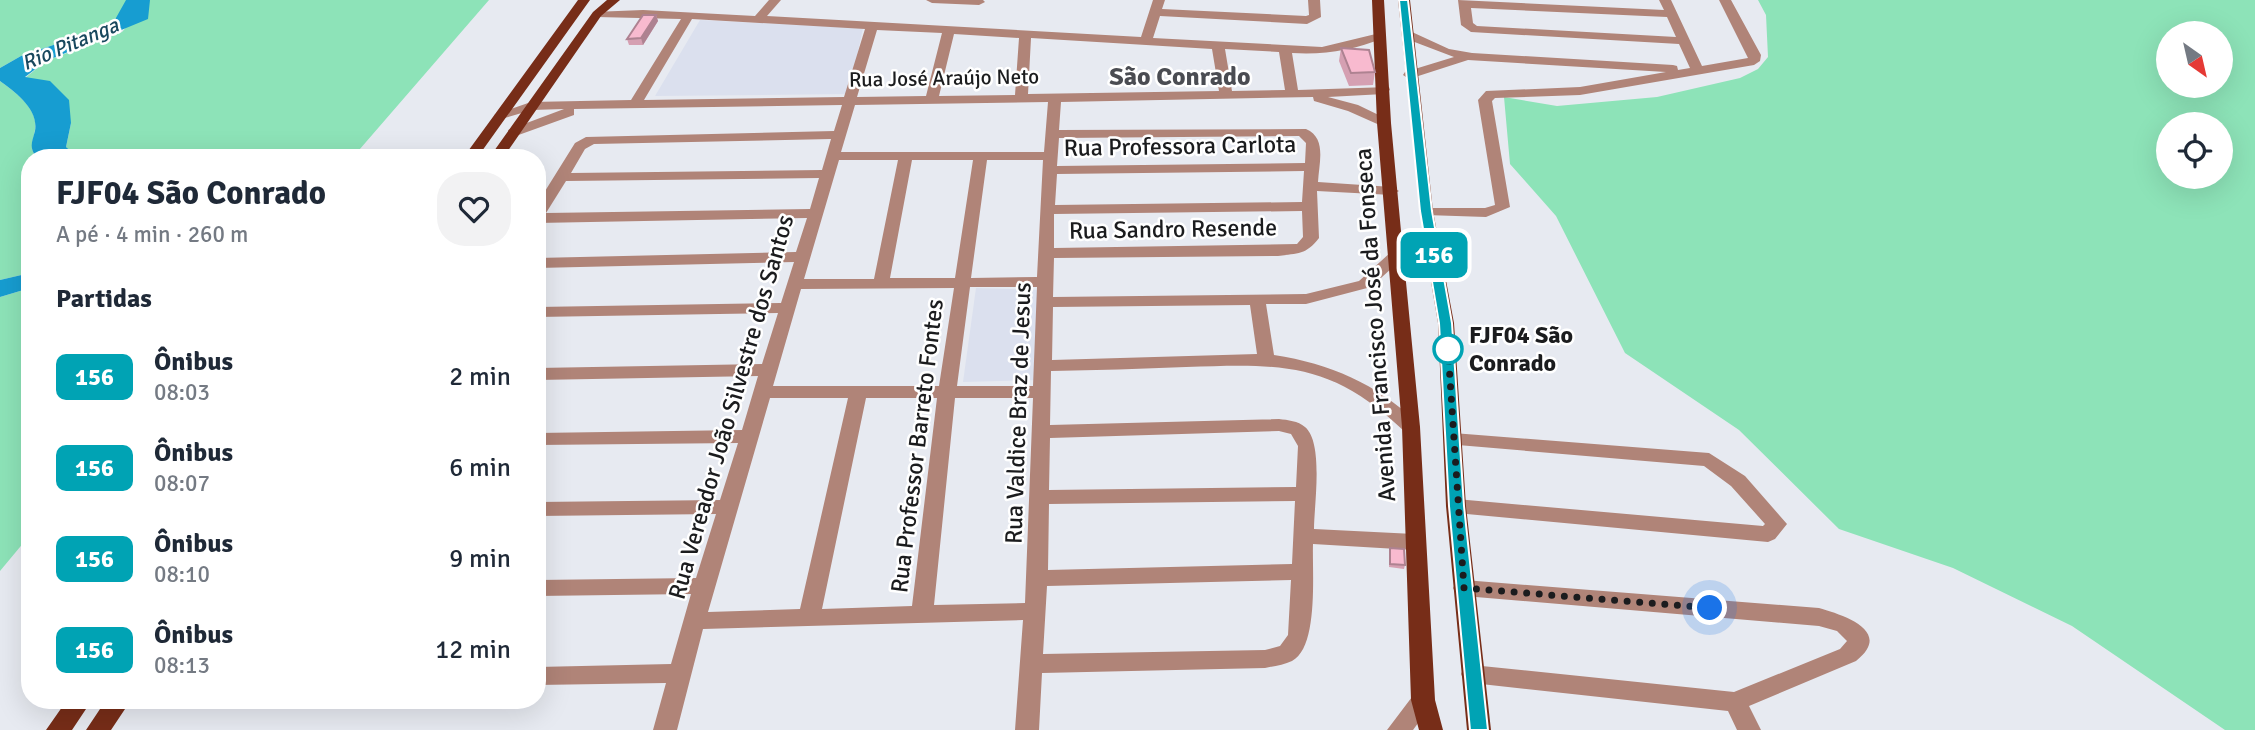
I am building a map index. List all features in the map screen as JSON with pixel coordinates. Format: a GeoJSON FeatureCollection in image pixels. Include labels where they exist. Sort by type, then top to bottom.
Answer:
{"type":"FeatureCollection","features":[{"type":"Feature","properties":{"kind":"main road"},"geometry":{"type":"LineString","coordinates":[[476,149],[584,0]]}},
{"type":"Feature","properties":{"kind":"main road"},"geometry":{"type":"LineString","coordinates":[[502,149],[597,14],[616,0]]}},
{"type":"Feature","properties":{"kind":"main road","name":"Avenida Francisco José da Fonseca"},"geometry":{"type":"LineString","coordinates":[[1378,0],[1384,123],[1392,191],[1410,427],[1423,700],[1431,730]]}},
{"type":"Feature","properties":{"kind":"main road"},"geometry":{"type":"LineString","coordinates":[[1404,0],[1409,75],[1426,211],[1446,323],[1456,506],[1479,730]]}},
{"type":"Feature","properties":{"kind":"main road"},"geometry":{"type":"LineString","coordinates":[[1397,251],[1433,248]]}},
{"type":"Feature","properties":{"kind":"main road"},"geometry":{"type":"LineString","coordinates":[[58,730],[73,709]]}},
{"type":"Feature","properties":{"kind":"street"},"geometry":{"type":"LineString","coordinates":[[616,0],[643,13]]}},
{"type":"Feature","properties":{"kind":"street"},"geometry":{"type":"LineString","coordinates":[[758,19],[775,0]]}},
{"type":"Feature","properties":{"kind":"street"},"geometry":{"type":"LineString","coordinates":[[932,0],[974,13],[1025,35],[1322,51],[1380,57]]}},
{"type":"Feature","properties":{"kind":"street"},"geometry":{"type":"LineString","coordinates":[[1146,41],[1157,6],[1307,20],[1314,18],[1314,0]]}},
{"type":"Feature","properties":{"kind":"street"},"geometry":{"type":"LineString","coordinates":[[1665,0],[1700,70]]}},
{"type":"Feature","properties":{"kind":"street"},"geometry":{"type":"LineString","coordinates":[[1426,211],[1486,213],[1503,207],[1485,100],[1491,94],[1580,91],[1750,62],[1755,55],[1725,0]]}},
{"type":"Feature","properties":{"kind":"street"},"geometry":{"type":"LineString","coordinates":[[1671,14],[1464,2],[1467,25],[1475,29],[1686,41]]}},
{"type":"Feature","properties":{"kind":"street"},"geometry":{"type":"LineString","coordinates":[[597,14],[643,13],[949,30],[974,13]]}},
{"type":"Feature","properties":{"kind":"street"},"geometry":{"type":"LineString","coordinates":[[635,104],[688,16]]}},
{"type":"Feature","properties":{"kind":"street","name":"Rua Vereador João Silvestre dos Santos"},"geometry":{"type":"LineString","coordinates":[[665,730],[704,586],[771,370],[837,135],[851,100],[872,26]]}},
{"type":"Feature","properties":{"kind":"street"},"geometry":{"type":"LineString","coordinates":[[932,99],[949,30]]}},
{"type":"Feature","properties":{"kind":"street"},"geometry":{"type":"LineString","coordinates":[[1021,98],[1025,35]]}},
{"type":"Feature","properties":{"kind":"street"},"geometry":{"type":"LineString","coordinates":[[1322,51],[1354,45],[1380,35]]}},
{"type":"Feature","properties":{"kind":"street"},"geometry":{"type":"LineString","coordinates":[[1408,36],[1446,52],[1472,57],[1700,70]]}},
{"type":"Feature","properties":{"kind":"street"},"geometry":{"type":"LineString","coordinates":[[1218,46],[1226,94]]}},
{"type":"Feature","properties":{"kind":"street"},"geometry":{"type":"LineString","coordinates":[[1285,49],[1295,94]]}},
{"type":"Feature","properties":{"kind":"street"},"geometry":{"type":"LineString","coordinates":[[1409,75],[1445,61],[1472,57]]}},
{"type":"Feature","properties":{"kind":"street"},"geometry":{"type":"LineString","coordinates":[[1295,94],[1384,90]]}},
{"type":"Feature","properties":{"kind":"street","name":"Rua José Araújo Neto"},"geometry":{"type":"LineString","coordinates":[[501,115],[531,106],[1295,94]]}},
{"type":"Feature","properties":{"kind":"street"},"geometry":{"type":"LineString","coordinates":[[1295,94],[1341,104],[1384,123]]}},
{"type":"Feature","properties":{"kind":"street","name":"Rua Valdice Braz de Jesus"},"geometry":{"type":"LineString","coordinates":[[1027,730],[1037,578],[1047,210],[1055,97]]}},
{"type":"Feature","properties":{"kind":"street","name":"Rua José Araújo Neto"},"geometry":{"type":"LineString","coordinates":[[513,133],[591,106]]}},
{"type":"Feature","properties":{"kind":"street","name":"Rua Sandro Resende"},"geometry":{"type":"LineString","coordinates":[[1047,253],[1295,250],[1308,244],[1311,238],[1309,167],[1312,138],[1296,131],[1053,134]]}},
{"type":"Feature","properties":{"kind":"street"},"geometry":{"type":"LineString","coordinates":[[546,190],[561,177],[581,145],[591,140],[837,135]]}},
{"type":"Feature","properties":{"kind":"street"},"geometry":{"type":"LineString","coordinates":[[881,282],[906,157]]}},
{"type":"Feature","properties":{"kind":"street","name":"Rua Professora Carlota"},"geometry":{"type":"LineString","coordinates":[[561,177],[828,165],[906,157],[981,157],[1052,163],[1309,167]]}},
{"type":"Feature","properties":{"kind":"street","name":"Rua Professor Barreto Fontes"},"geometry":{"type":"LineString","coordinates":[[922,616],[961,281],[981,157]]}},
{"type":"Feature","properties":{"kind":"street"},"geometry":{"type":"LineString","coordinates":[[1309,186],[1392,191]]}},
{"type":"Feature","properties":{"kind":"street"},"geometry":{"type":"LineString","coordinates":[[1047,210],[1309,206]]}},
{"type":"Feature","properties":{"kind":"street"},"geometry":{"type":"LineString","coordinates":[[546,217],[814,213]]}},
{"type":"Feature","properties":{"kind":"street"},"geometry":{"type":"LineString","coordinates":[[1046,302],[1306,299],[1346,291],[1365,284],[1397,251]]}},
{"type":"Feature","properties":{"kind":"street"},"geometry":{"type":"LineString","coordinates":[[546,262],[802,257]]}},
{"type":"Feature","properties":{"kind":"street"},"geometry":{"type":"LineString","coordinates":[[794,284],[1047,282]]}},
{"type":"Feature","properties":{"kind":"street"},"geometry":{"type":"LineString","coordinates":[[1256,299],[1266,359]]}},
{"type":"Feature","properties":{"kind":"street"},"geometry":{"type":"LineString","coordinates":[[546,312],[789,307]]}},
{"type":"Feature","properties":{"kind":"street"},"geometry":{"type":"LineString","coordinates":[[1043,366],[1266,359],[1301,364],[1346,377],[1387,402],[1410,427]]}},
{"type":"Feature","properties":{"kind":"street"},"geometry":{"type":"LineString","coordinates":[[546,374],[771,370]]}},
{"type":"Feature","properties":{"kind":"street"},"geometry":{"type":"LineString","coordinates":[[809,617],[859,391]]}},
{"type":"Feature","properties":{"kind":"street"},"geometry":{"type":"LineString","coordinates":[[764,392],[1041,392]]}},
{"type":"Feature","properties":{"kind":"street"},"geometry":{"type":"LineString","coordinates":[[1032,664],[1265,659],[1287,654],[1298,638],[1307,446],[1305,438],[1294,427],[1039,432]]}},
{"type":"Feature","properties":{"kind":"street"},"geometry":{"type":"LineString","coordinates":[[546,439],[749,436]]}},
{"type":"Feature","properties":{"kind":"street"},"geometry":{"type":"LineString","coordinates":[[1453,439],[1709,460],[1738,481],[1777,524],[1768,534],[1456,506]]}},
{"type":"Feature","properties":{"kind":"street"},"geometry":{"type":"LineString","coordinates":[[1039,497],[1303,494]]}},
{"type":"Feature","properties":{"kind":"street"},"geometry":{"type":"LineString","coordinates":[[546,509],[729,507]]}},
{"type":"Feature","properties":{"kind":"street"},"geometry":{"type":"LineString","coordinates":[[1302,536],[1414,542]]}},
{"type":"Feature","properties":{"kind":"street"},"geometry":{"type":"LineString","coordinates":[[1037,578],[1299,572]]}},
{"type":"Feature","properties":{"kind":"street"},"geometry":{"type":"LineString","coordinates":[[546,588],[704,586]]}},
{"type":"Feature","properties":{"kind":"street"},"geometry":{"type":"LineString","coordinates":[[1464,588],[1819,617],[1844,624],[1858,638],[1857,648],[1848,655],[1735,702],[1472,674]]}},
{"type":"Feature","properties":{"kind":"street"},"geometry":{"type":"LineString","coordinates":[[694,621],[1033,611]]}},
{"type":"Feature","properties":{"kind":"street"},"geometry":{"type":"LineString","coordinates":[[546,676],[680,673]]}},
{"type":"Feature","properties":{"kind":"street"},"geometry":{"type":"LineString","coordinates":[[1399,730],[1423,700]]}},
{"type":"Feature","properties":{"kind":"street"},"geometry":{"type":"LineString","coordinates":[[1735,702],[1742,728]]}},
{"type":"Feature","properties":{"kind":"shaded area"},"geometry":{"type":"Polygon","coordinates":[[[700,20],[863,28],[849,94],[655,96],[700,20]]]}},
{"type":"Feature","properties":{"kind":"shaded area"},"geometry":{"type":"Polygon","coordinates":[[[976,288],[1041,290],[1037,380],[963,382],[976,288]]]}},
{"type":"Feature","properties":{"kind":"green space"},"geometry":{"type":"Polygon","coordinates":[[[0,0],[127,2],[112,25],[21,56],[0,68],[0,0]]]}},
{"type":"Feature","properties":{"kind":"green space"},"geometry":{"type":"Polygon","coordinates":[[[150,0],[489,0],[360,149],[68,149],[66,147],[71,123],[25,78],[46,61],[122,32],[150,0]]]}},
{"type":"Feature","properties":{"kind":"green space"},"geometry":{"type":"Polygon","coordinates":[[[1758,0],[2255,0],[2255,730],[2225,730],[2072,626],[1953,568],[1839,529],[1739,430],[1625,353],[1556,216],[1510,164],[1504,97],[1557,106],[1657,97],[1740,78],[1758,69],[1768,57],[1766,15],[1758,0]]]}},
{"type":"Feature","properties":{"kind":"green space"},"geometry":{"type":"Polygon","coordinates":[[[0,81],[30,108],[35,130],[33,149],[21,149],[21,275],[0,280],[0,81]]]}},
{"type":"Feature","properties":{"kind":"green space"},"geometry":{"type":"Polygon","coordinates":[[[21,291],[21,546],[0,571],[0,297],[21,291]]]}},
{"type":"Feature","properties":{"kind":"water","name":"Rio Pitanga"},"geometry":{"type":"Polygon","coordinates":[[[126,0],[150,0],[148,19],[46,61],[25,77],[50,81],[69,100],[71,123],[66,147],[68,149],[33,149],[35,131],[33,115],[25,102],[0,81],[0,68],[21,56],[112,25],[126,0]]]}},
{"type":"Feature","properties":{"kind":"water"},"geometry":{"type":"Polygon","coordinates":[[[21,275],[21,291],[0,297],[0,280],[21,275]]]}},
{"type":"Feature","properties":{"kind":"building"},"geometry":{"type":"Polygon","coordinates":[[[643,15],[656,15],[641,38],[627,39],[643,15]]]}},
{"type":"Feature","properties":{"kind":"building"},"geometry":{"type":"Polygon","coordinates":[[[1341,48],[1369,50],[1375,72],[1351,73],[1341,48]]]}},
{"type":"Feature","properties":{"kind":"building"},"geometry":{"type":"Polygon","coordinates":[[[1390,548],[1404,549],[1405,565],[1390,564],[1390,548]]]}},
{"type":"Feature","properties":{"kind":"bus line","name":"156"},"geometry":{"type":"LineString","coordinates":[[1404,0],[1409,75],[1426,211],[1446,323],[1456,506],[1479,730]]}},
{"type":"Feature","properties":{"kind":"place","name":"FJF04 São Conrado"},"geometry":{"type":"Point","coordinates":[1448,349]}},
{"type":"Feature","properties":{"kind":"district","name":"São Conrado"},"geometry":{"type":"Point","coordinates":[1180,77]}},
{"type":"Feature","properties":{"kind":"route"},"geometry":{"type":"LineString","coordinates":[[1448,349],[1456,506],[1464,588],[1710,608]]}}]}
